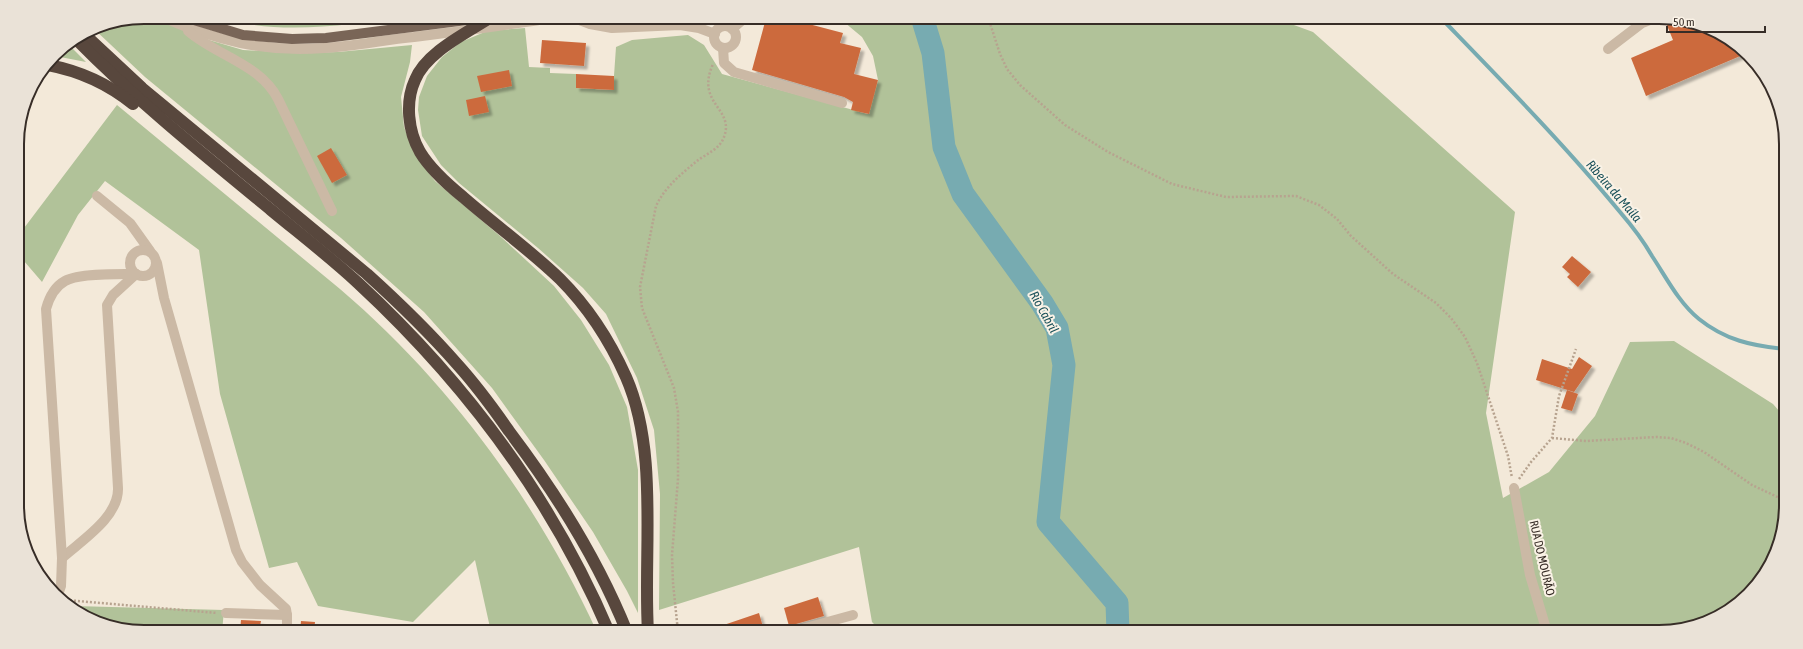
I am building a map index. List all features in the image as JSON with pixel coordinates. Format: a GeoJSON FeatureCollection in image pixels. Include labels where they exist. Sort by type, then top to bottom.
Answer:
{"type":"FeatureCollection","features":[{"type":"Feature","properties":{"kind":"highway"},"geometry":{"type":"LineString","coordinates":[[480,24],[438,52],[415,79],[409,102],[409,117],[414,141],[420,152],[438,176],[534,257],[575,294],[604,334],[626,378],[634,398],[643,443],[646,497],[648,625]]}},
{"type":"Feature","properties":{"kind":"highway"},"geometry":{"type":"LineString","coordinates":[[88,38],[142,88],[367,274],[398,302],[458,364],[526,453],[561,506],[599,571],[624,625]]}},
{"type":"Feature","properties":{"kind":"highway"},"geometry":{"type":"LineString","coordinates":[[79,43],[106,70],[197,150],[356,281],[400,323],[460,387],[508,450],[547,508],[581,571],[606,625]]}},
{"type":"Feature","properties":{"kind":"highway"},"geometry":{"type":"LineString","coordinates":[[53,66],[83,75],[112,88],[170,134],[197,150]]}},
{"type":"Feature","properties":{"kind":"main road"},"geometry":{"type":"LineString","coordinates":[[196,24],[243,35],[292,39],[326,38],[436,24]]}},
{"type":"Feature","properties":{"kind":"street"},"geometry":{"type":"LineString","coordinates":[[186,24],[201,42],[259,75],[270,86],[278,99],[332,212]]}},
{"type":"Feature","properties":{"kind":"street"},"geometry":{"type":"LineString","coordinates":[[189,24],[214,37],[236,43],[283,49],[335,47],[508,24]]}},
{"type":"Feature","properties":{"kind":"street"},"geometry":{"type":"LineString","coordinates":[[590,24],[606,27],[680,25],[699,28],[715,34]]}},
{"type":"Feature","properties":{"kind":"street"},"geometry":{"type":"LineString","coordinates":[[732,29],[738,24]]}},
{"type":"Feature","properties":{"kind":"street"},"geometry":{"type":"LineString","coordinates":[[1608,49],[1636,24]]}},
{"type":"Feature","properties":{"kind":"street"},"geometry":{"type":"LineString","coordinates":[[722,47],[729,47],[734,43],[736,34],[732,29],[723,27],[715,34],[715,40],[722,47],[724,63],[734,72],[842,103]]}},
{"type":"Feature","properties":{"kind":"street"},"geometry":{"type":"LineString","coordinates":[[97,196],[125,218],[150,252],[154,255],[164,298],[236,550],[242,562],[260,585],[287,612],[287,625]]}},
{"type":"Feature","properties":{"kind":"street"},"geometry":{"type":"LineString","coordinates":[[137,233],[137,241],[132,256],[131,268],[158,288],[164,298]]}},
{"type":"Feature","properties":{"kind":"street"},"geometry":{"type":"LineString","coordinates":[[115,274],[132,256],[142,250],[150,252]]}},
{"type":"Feature","properties":{"kind":"street"},"geometry":{"type":"LineString","coordinates":[[60,590],[62,558],[46,309],[53,292],[66,281],[115,274],[141,275],[153,272],[156,263]]}},
{"type":"Feature","properties":{"kind":"street"},"geometry":{"type":"LineString","coordinates":[[62,558],[108,516],[117,503],[118,488],[108,305],[113,295],[141,275]]}},
{"type":"Feature","properties":{"kind":"street","name":"RUA DO MOURÃO"},"geometry":{"type":"LineString","coordinates":[[1514,488],[1530,575],[1545,625]]}},
{"type":"Feature","properties":{"kind":"street"},"geometry":{"type":"LineString","coordinates":[[226,613],[287,612]]}},
{"type":"Feature","properties":{"kind":"street"},"geometry":{"type":"LineString","coordinates":[[816,625],[852,615]]}},
{"type":"Feature","properties":{"kind":"path"},"geometry":{"type":"LineString","coordinates":[[990,24],[1000,54],[1007,69],[1020,85],[1065,125],[1108,152],[1172,184],[1226,197],[1296,196],[1319,205],[1337,219],[1351,236],[1388,269],[1436,303],[1451,318],[1464,337],[1477,363],[1508,456],[1514,488]]}},
{"type":"Feature","properties":{"kind":"path"},"geometry":{"type":"LineString","coordinates":[[677,625],[672,555],[678,479],[678,412],[674,388],[642,308],[640,287],[656,206],[660,196],[666,188],[697,161],[714,150],[723,140],[726,130],[725,120],[721,110],[708,92],[707,82],[709,73],[722,47]]}},
{"type":"Feature","properties":{"kind":"path"},"geometry":{"type":"LineString","coordinates":[[1514,488],[1531,462],[1552,438],[1561,387],[1576,349]]}},
{"type":"Feature","properties":{"kind":"path"},"geometry":{"type":"LineString","coordinates":[[1552,438],[1586,441],[1656,437],[1671,438],[1686,443],[1704,452],[1752,485],[1779,498]]}},
{"type":"Feature","properties":{"kind":"path"},"geometry":{"type":"LineString","coordinates":[[72,600],[226,613]]}},
{"type":"Feature","properties":{"kind":"green space"},"geometry":{"type":"Polygon","coordinates":[[[136,24],[173,24],[209,40],[243,50],[299,53],[338,52],[412,45],[410,62],[401,97],[404,127],[414,153],[435,181],[500,236],[554,286],[581,320],[609,365],[627,407],[638,470],[638,613],[593,532],[544,460],[492,388],[424,312],[341,238],[145,77],[98,33],[121,26],[136,24]]]}},
{"type":"Feature","properties":{"kind":"green space"},"geometry":{"type":"Polygon","coordinates":[[[249,24],[352,24],[312,27],[264,26],[249,24]]]}},
{"type":"Feature","properties":{"kind":"green space"},"geometry":{"type":"Polygon","coordinates":[[[846,24],[1291,24],[1313,32],[1515,212],[1486,413],[1503,498],[1549,472],[1595,416],[1630,342],[1674,341],[1773,404],[1779,411],[1778,520],[1773,543],[1759,572],[1744,590],[1719,609],[1690,621],[1667,625],[875,625],[872,622],[859,547],[659,610],[660,494],[654,430],[637,378],[606,314],[583,288],[538,248],[459,183],[441,165],[422,136],[418,110],[419,97],[427,76],[442,57],[461,42],[487,31],[525,28],[529,67],[550,68],[550,73],[576,74],[576,88],[613,90],[616,47],[632,40],[688,35],[704,45],[722,74],[868,114],[878,80],[873,56],[862,37],[846,24]]]}},
{"type":"Feature","properties":{"kind":"green space"},"geometry":{"type":"Polygon","coordinates":[[[72,48],[86,62],[61,57],[72,48]]]}},
{"type":"Feature","properties":{"kind":"green space"},"geometry":{"type":"Polygon","coordinates":[[[117,105],[340,289],[380,325],[418,364],[453,404],[487,447],[518,491],[547,537],[594,625],[489,625],[475,560],[413,622],[318,606],[297,562],[269,568],[220,394],[199,250],[105,181],[78,215],[42,282],[24,261],[24,228],[117,105]]]}},
{"type":"Feature","properties":{"kind":"green space"},"geometry":{"type":"Polygon","coordinates":[[[79,606],[224,610],[223,625],[144,625],[121,623],[106,619],[79,606]]]}},
{"type":"Feature","properties":{"kind":"building"},"geometry":{"type":"Polygon","coordinates":[[[764,24],[809,24],[843,33],[840,43],[861,48],[854,74],[878,80],[869,114],[851,110],[853,102],[844,97],[752,70],[764,24]]]}},
{"type":"Feature","properties":{"kind":"building"},"geometry":{"type":"Polygon","coordinates":[[[1667,25],[1690,28],[1712,36],[1726,44],[1740,56],[1646,96],[1631,58],[1673,40],[1667,25]]]}},
{"type":"Feature","properties":{"kind":"building"},"geometry":{"type":"Polygon","coordinates":[[[542,40],[586,43],[584,66],[540,63],[542,40]]]}},
{"type":"Feature","properties":{"kind":"building"},"geometry":{"type":"Polygon","coordinates":[[[509,70],[512,86],[481,92],[477,76],[509,70]]]}},
{"type":"Feature","properties":{"kind":"building"},"geometry":{"type":"Polygon","coordinates":[[[576,74],[614,76],[614,90],[576,88],[576,74]]]}},
{"type":"Feature","properties":{"kind":"building"},"geometry":{"type":"Polygon","coordinates":[[[485,96],[489,112],[469,116],[466,100],[485,96]]]}},
{"type":"Feature","properties":{"kind":"building"},"geometry":{"type":"Polygon","coordinates":[[[331,148],[347,175],[332,183],[317,156],[331,148]]]}},
{"type":"Feature","properties":{"kind":"building"},"geometry":{"type":"Polygon","coordinates":[[[1572,256],[1591,272],[1578,287],[1567,277],[1570,274],[1562,267],[1572,256]]]}},
{"type":"Feature","properties":{"kind":"building"},"geometry":{"type":"Polygon","coordinates":[[[1579,357],[1592,366],[1574,392],[1536,380],[1542,359],[1572,369],[1579,357]]]}},
{"type":"Feature","properties":{"kind":"building"},"geometry":{"type":"Polygon","coordinates":[[[1567,390],[1578,394],[1572,411],[1561,408],[1567,390]]]}},
{"type":"Feature","properties":{"kind":"building"},"geometry":{"type":"Polygon","coordinates":[[[818,597],[824,616],[789,625],[784,608],[818,597]]]}},
{"type":"Feature","properties":{"kind":"building"},"geometry":{"type":"Polygon","coordinates":[[[759,613],[762,625],[724,625],[759,613]]]}},
{"type":"Feature","properties":{"kind":"building"},"geometry":{"type":"Polygon","coordinates":[[[241,620],[261,621],[260,625],[241,625],[241,620]]]}},
{"type":"Feature","properties":{"kind":"building"},"geometry":{"type":"Polygon","coordinates":[[[301,621],[315,622],[315,625],[301,625],[301,621]]]}},
{"type":"Feature","properties":{"kind":"waterway","name":"Rio Cabril"},"geometry":{"type":"LineString","coordinates":[[924,24],[933,53],[944,147],[963,194],[1042,303],[1057,328],[1064,365],[1048,522],[1117,603],[1118,625]]}},
{"type":"Feature","properties":{"kind":"waterway","name":"Ribeira da Maíla"},"geometry":{"type":"LineString","coordinates":[[1447,24],[1532,113],[1599,187],[1637,233],[1673,289],[1692,313],[1709,326],[1729,337],[1750,344],[1779,348]]}}]}
